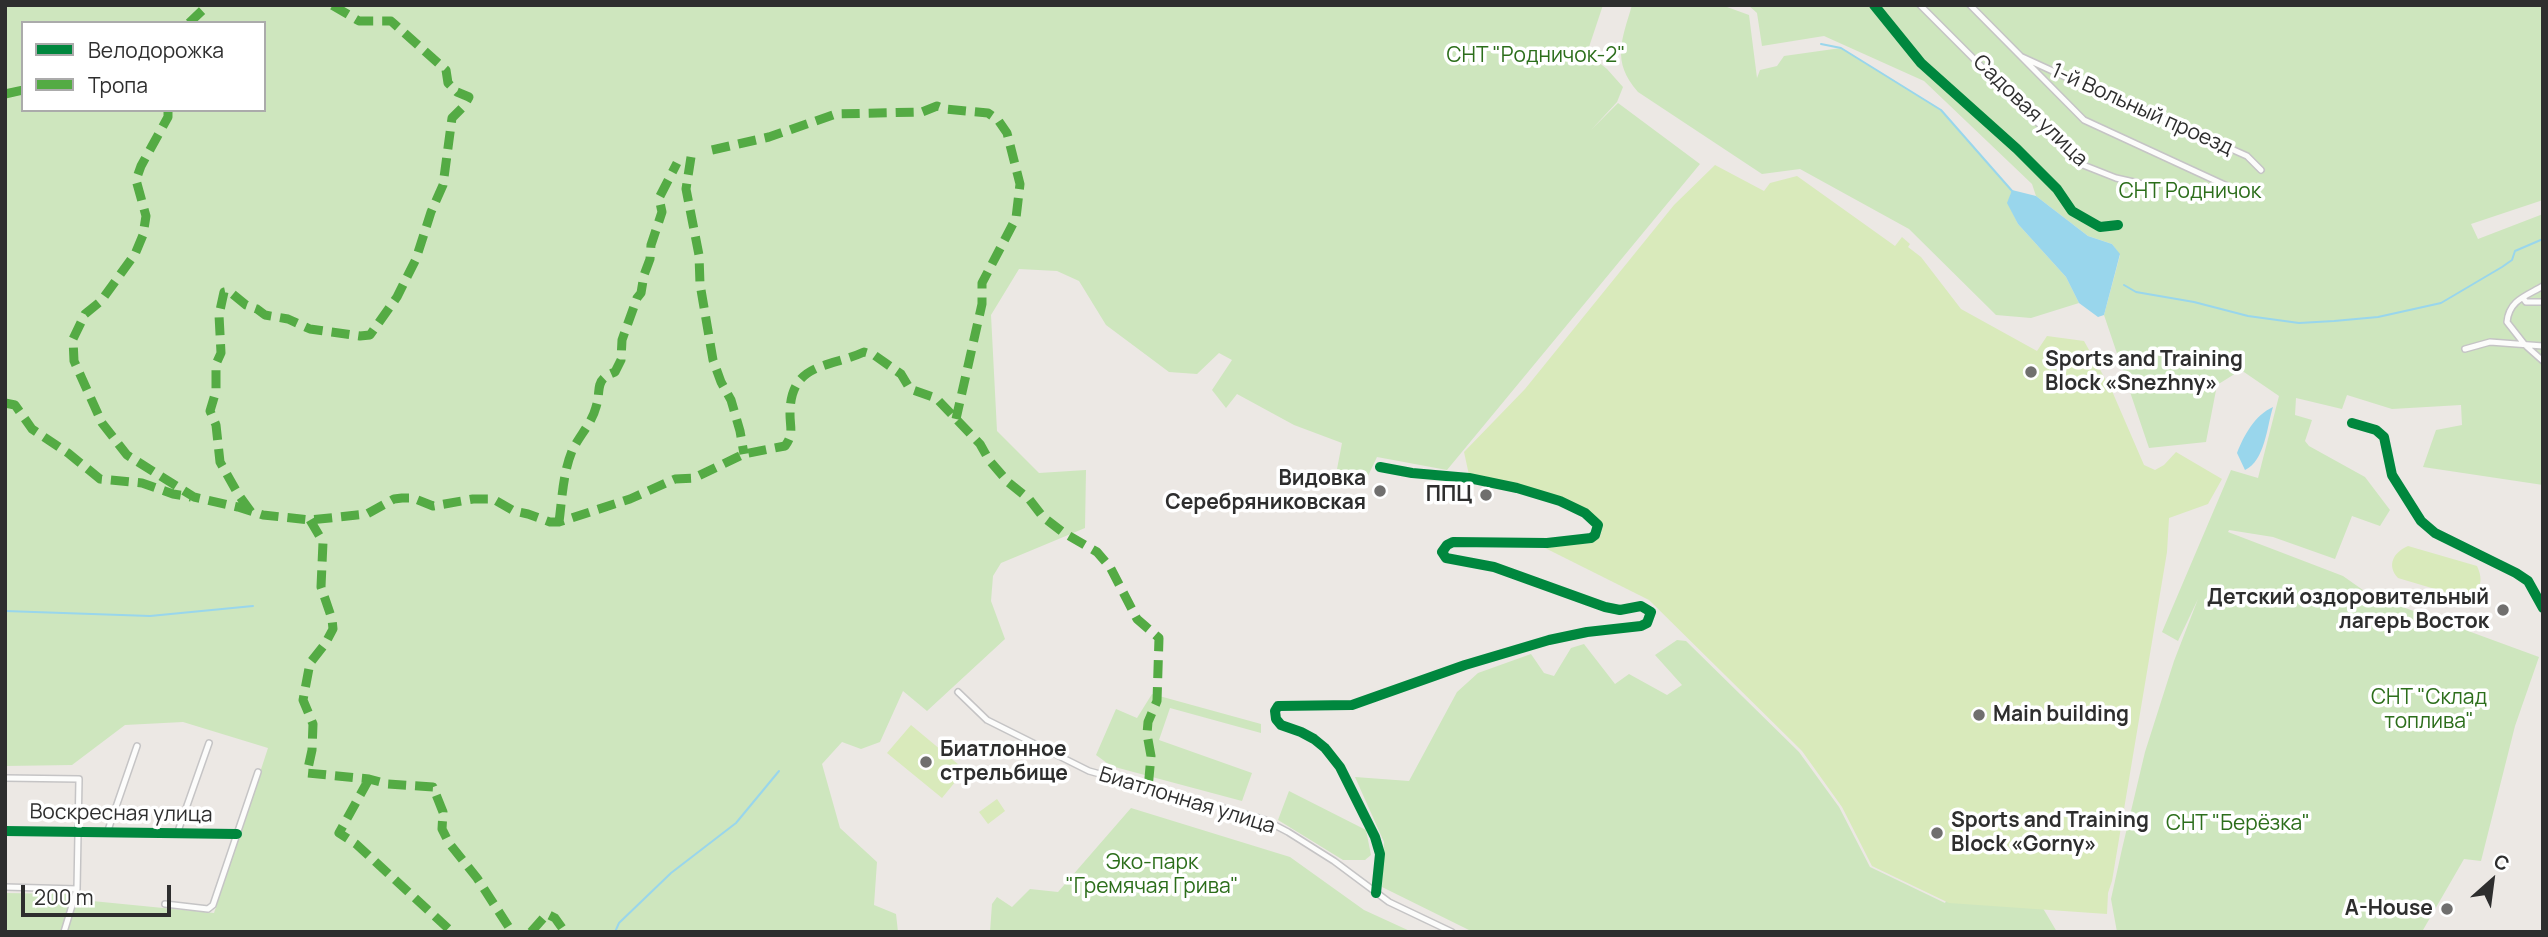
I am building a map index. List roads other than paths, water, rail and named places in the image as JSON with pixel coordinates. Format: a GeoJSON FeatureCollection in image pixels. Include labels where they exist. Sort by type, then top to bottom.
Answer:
{"type":"FeatureCollection","features":[{"type":"Feature","properties":{"kind":"street"},"geometry":{"type":"LineString","coordinates":[[1874,5],[1921,63],[2017,149],[2057,189],[2072,211],[2100,227],[2118,225]]}},
{"type":"Feature","properties":{"kind":"street","name":"Садовая улица"},"geometry":{"type":"LineString","coordinates":[[1920,5],[2078,163],[2116,178],[2156,187]]}},
{"type":"Feature","properties":{"kind":"street"},"geometry":{"type":"LineString","coordinates":[[1970,5],[2084,120],[2227,186],[2239,195]]}},
{"type":"Feature","properties":{"kind":"street","name":"1-й Вольный проезд"},"geometry":{"type":"LineString","coordinates":[[2018,55],[2116,100],[2134,103],[2183,129],[2246,156],[2261,170]]}},
{"type":"Feature","properties":{"kind":"street"},"geometry":{"type":"LineString","coordinates":[[2543,286],[2508,311],[2507,322],[2525,345],[2543,360]]}},
{"type":"Feature","properties":{"kind":"street"},"geometry":{"type":"LineString","coordinates":[[2523,298],[2526,302],[2543,302]]}},
{"type":"Feature","properties":{"kind":"street"},"geometry":{"type":"LineString","coordinates":[[2465,349],[2490,342],[2543,346]]}},
{"type":"Feature","properties":{"kind":"street"},"geometry":{"type":"LineString","coordinates":[[2352,423],[2376,430],[2384,437],[2392,475],[2421,521],[2435,533],[2516,573],[2528,582],[2543,607]]}},
{"type":"Feature","properties":{"kind":"street"},"geometry":{"type":"LineString","coordinates":[[1376,893],[1380,854],[1375,836],[1340,766],[1314,739],[1281,725],[1276,719],[1275,711],[1278,706],[1352,705],[1465,665],[1549,640],[1587,632],[1641,626],[1647,623],[1651,612],[1641,606],[1620,610],[1605,607],[1494,567],[1446,558],[1442,552],[1447,545],[1454,542],[1547,544],[1591,538],[1598,528],[1597,522],[1585,513],[1537,493],[1489,481],[1380,467]]}},
{"type":"Feature","properties":{"kind":"street","name":"Биатлонная улица"},"geometry":{"type":"LineString","coordinates":[[958,692],[987,720],[1088,771],[1263,819],[1334,861],[1376,893],[1452,932]]}},
{"type":"Feature","properties":{"kind":"street"},"geometry":{"type":"LineString","coordinates":[[177,834],[209,743]]}},
{"type":"Feature","properties":{"kind":"street"},"geometry":{"type":"LineString","coordinates":[[107,833],[137,746]]}},
{"type":"Feature","properties":{"kind":"street"},"geometry":{"type":"LineString","coordinates":[[165,904],[208,909],[213,905],[258,772]]}},
{"type":"Feature","properties":{"kind":"street"},"geometry":{"type":"LineString","coordinates":[[5,778],[79,779],[77,889],[64,932]]}},
{"type":"Feature","properties":{"kind":"street","name":"Воскресная улица"},"geometry":{"type":"LineString","coordinates":[[5,831],[237,834]]}},
{"type":"Feature","properties":{"kind":"street"},"geometry":{"type":"LineString","coordinates":[[5,887],[77,889]]}},
{"type":"Feature","properties":{"kind":"water"},"geometry":{"type":"Polygon","coordinates":[[[2012,190],[2036,196],[2088,236],[2112,244],[2120,254],[2104,315],[2098,317],[2079,303],[2066,277],[2018,224],[2007,203],[2012,190]]]}},
{"type":"Feature","properties":{"kind":"water"},"geometry":{"type":"Polygon","coordinates":[[[2273,407],[2261,451],[2252,465],[2245,470],[2237,453],[2240,446],[2256,420],[2273,407]]]}},
{"type":"Feature","properties":{"kind":"waterway"},"geometry":{"type":"LineString","coordinates":[[1821,44],[1841,48],[1941,110],[2013,192]]}},
{"type":"Feature","properties":{"kind":"waterway"},"geometry":{"type":"LineString","coordinates":[[2124,285],[2136,292],[2194,302],[2248,316],[2299,323],[2378,317],[2441,303],[2512,260],[2515,251],[2543,239]]}},
{"type":"Feature","properties":{"kind":"waterway"},"geometry":{"type":"LineString","coordinates":[[5,611],[150,616],[253,606]]}},
{"type":"Feature","properties":{"kind":"waterway"},"geometry":{"type":"LineString","coordinates":[[615,932],[619,923],[671,873],[736,823],[779,771]]}},
{"type":"Feature","properties":{"kind":"place","name":"Sports and Training Block «Snezhny»"},"geometry":{"type":"Point","coordinates":[2031,372]}},
{"type":"Feature","properties":{"kind":"place","name":"Видовка Серебряниковская"},"geometry":{"type":"Point","coordinates":[1380,491]}},
{"type":"Feature","properties":{"kind":"place","name":"ППЦ"},"geometry":{"type":"Point","coordinates":[1486,495]}},
{"type":"Feature","properties":{"kind":"place","name":"Детский оздоровительный лагерь Восток"},"geometry":{"type":"Point","coordinates":[2503,610]}},
{"type":"Feature","properties":{"kind":"place","name":"Main building"},"geometry":{"type":"Point","coordinates":[1979,715]}},
{"type":"Feature","properties":{"kind":"place","name":"Биатлонное стрельбище"},"geometry":{"type":"Point","coordinates":[926,762]}},
{"type":"Feature","properties":{"kind":"place","name":"Sports and Training Block «Gorny»"},"geometry":{"type":"Point","coordinates":[1937,833]}},
{"type":"Feature","properties":{"kind":"place","name":"A-House"},"geometry":{"type":"Point","coordinates":[2447,909]}},
{"type":"Feature","properties":{"kind":"park label","name":"СНТ \"Родничок-2\""},"geometry":{"type":"Point","coordinates":[1536,56]}},
{"type":"Feature","properties":{"kind":"park label","name":"СНТ Родничок"},"geometry":{"type":"Point","coordinates":[2190,192]}},
{"type":"Feature","properties":{"kind":"park label","name":"СНТ \"Склад топлива\""},"geometry":{"type":"Point","coordinates":[2429,710]}},
{"type":"Feature","properties":{"kind":"park label","name":"СНТ \"Берёзка\""},"geometry":{"type":"Point","coordinates":[2238,824]}},
{"type":"Feature","properties":{"kind":"park label","name":"Эко-парк \"Гремячая Грива\""},"geometry":{"type":"Point","coordinates":[1152,875]}}]}
